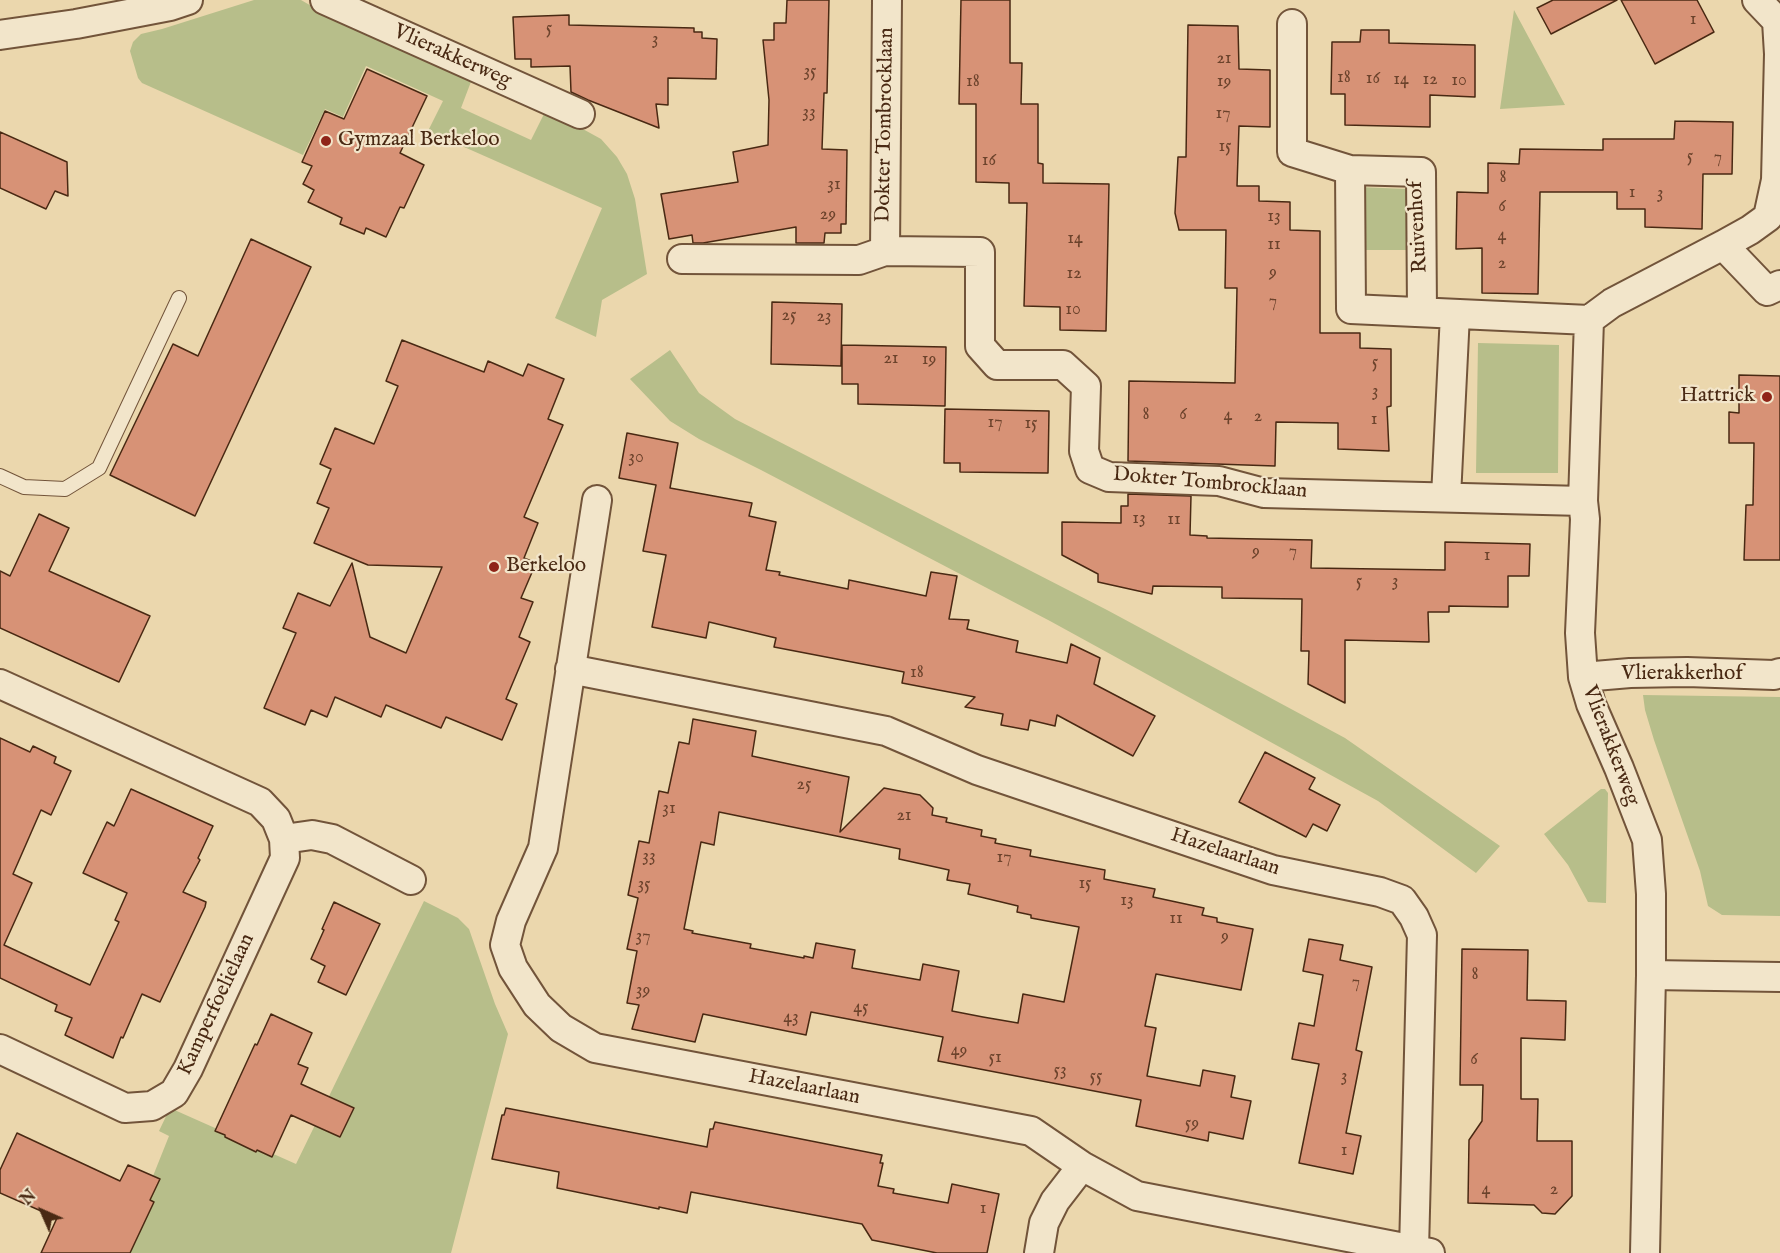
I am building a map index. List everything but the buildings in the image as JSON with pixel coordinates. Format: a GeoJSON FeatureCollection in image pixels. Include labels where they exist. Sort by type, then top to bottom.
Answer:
{"type":"FeatureCollection","features":[{"type":"Feature","properties":{"kind":"street"},"geometry":{"type":"LineString","coordinates":[[0,35],[76,24],[170,6],[188,0]]}},
{"type":"Feature","properties":{"kind":"street","name":"Vlierakkerweg"},"geometry":{"type":"LineString","coordinates":[[325,0],[580,114]]}},
{"type":"Feature","properties":{"kind":"street","name":"Dokter Tombrocklaan"},"geometry":{"type":"LineString","coordinates":[[885,251],[887,0]]}},
{"type":"Feature","properties":{"kind":"street"},"geometry":{"type":"LineString","coordinates":[[1350,171],[1351,309],[1589,320],[1612,303],[1724,245],[1768,217],[1776,180],[1779,20],[1757,0]]}},
{"type":"Feature","properties":{"kind":"street","name":"Ruivenhof"},"geometry":{"type":"LineString","coordinates":[[1292,24],[1292,152],[1350,171],[1421,172],[1422,312]]}},
{"type":"Feature","properties":{"kind":"street"},"geometry":{"type":"LineString","coordinates":[[1724,245],[1767,291],[1780,285]]}},
{"type":"Feature","properties":{"kind":"street","name":"Dokter Tombrocklaan"},"geometry":{"type":"LineString","coordinates":[[682,259],[859,260],[885,251],[980,252],[980,346],[997,365],[1063,365],[1086,386],[1084,451],[1090,469],[1109,477],[1219,481],[1264,493],[1583,501]]}},
{"type":"Feature","properties":{"kind":"street"},"geometry":{"type":"LineString","coordinates":[[1446,497],[1455,314]]}},
{"type":"Feature","properties":{"kind":"street","name":"Vlierakkerweg"},"geometry":{"type":"LineString","coordinates":[[1589,320],[1580,633],[1583,677],[1591,704],[1647,840],[1651,894],[1651,975],[1645,1253]]}},
{"type":"Feature","properties":{"kind":"street","name":"Hazelaarlaan"},"geometry":{"type":"LineString","coordinates":[[570,669],[886,730],[977,770],[1273,870],[1380,892],[1402,900],[1414,917],[1422,935],[1422,1252],[1137,1196],[1082,1166],[1031,1131],[595,1048],[561,1028],[537,1005],[513,968],[506,945],[511,921],[543,848],[570,669],[597,500]]}},
{"type":"Feature","properties":{"kind":"street","name":"Vlierakkerhof"},"geometry":{"type":"LineString","coordinates":[[1583,677],[1653,673],[1774,675],[1780,673]]}},
{"type":"Feature","properties":{"kind":"street"},"geometry":{"type":"LineString","coordinates":[[0,684],[260,802],[276,819],[284,839],[312,836],[332,839],[411,880]]}},
{"type":"Feature","properties":{"kind":"street","name":"Kamperfoelielaan"},"geometry":{"type":"LineString","coordinates":[[0,1049],[125,1108],[152,1106],[174,1093],[188,1069],[285,858],[284,839]]}},
{"type":"Feature","properties":{"kind":"street"},"geometry":{"type":"LineString","coordinates":[[1651,975],[1780,977]]}},
{"type":"Feature","properties":{"kind":"street"},"geometry":{"type":"LineString","coordinates":[[1039,1253],[1044,1223],[1055,1201],[1082,1166]]}},
{"type":"Feature","properties":{"kind":"lane"},"geometry":{"type":"LineString","coordinates":[[0,476],[24,487],[65,489],[99,468],[179,298]]}},
{"type":"Feature","properties":{"kind":"green space"},"geometry":{"type":"Polygon","coordinates":[[[254,0],[301,0],[320,11],[472,79],[461,108],[531,140],[545,112],[601,139],[617,157],[627,174],[635,199],[647,274],[602,300],[596,337],[555,318],[602,208],[428,131],[443,101],[366,66],[343,117],[325,109],[303,155],[142,83],[138,78],[130,51],[133,42],[141,34],[254,0]]]}},
{"type":"Feature","properties":{"kind":"green space"},"geometry":{"type":"Polygon","coordinates":[[[1514,10],[1565,105],[1500,109],[1514,10]]]}},
{"type":"Feature","properties":{"kind":"green space"},"geometry":{"type":"Polygon","coordinates":[[[1357,187],[1408,189],[1406,250],[1359,250],[1357,187]]]}},
{"type":"Feature","properties":{"kind":"green space"},"geometry":{"type":"Polygon","coordinates":[[[1478,343],[1559,345],[1558,473],[1476,473],[1478,343]]]}},
{"type":"Feature","properties":{"kind":"green space"},"geometry":{"type":"Polygon","coordinates":[[[670,350],[699,393],[735,419],[1107,610],[1345,738],[1500,846],[1476,873],[1378,801],[1050,621],[699,439],[670,421],[630,379],[670,350]]]}},
{"type":"Feature","properties":{"kind":"green space"},"geometry":{"type":"Polygon","coordinates":[[[1643,695],[1780,697],[1780,916],[1722,915],[1708,906],[1700,871],[1654,740],[1643,695]]]}},
{"type":"Feature","properties":{"kind":"green space"},"geometry":{"type":"Polygon","coordinates":[[[1601,789],[1605,789],[1608,793],[1606,903],[1588,902],[1568,865],[1544,834],[1601,789]]]}},
{"type":"Feature","properties":{"kind":"green space"},"geometry":{"type":"Polygon","coordinates":[[[424,901],[458,918],[469,929],[508,1034],[451,1253],[119,1253],[169,1136],[159,1131],[170,1108],[296,1164],[424,901]]]}},
{"type":"Feature","properties":{"kind":"place","name":"Gymzaal Berkeloo"},"geometry":{"type":"Point","coordinates":[326,141]}},
{"type":"Feature","properties":{"kind":"place","name":"Hattrick"},"geometry":{"type":"Point","coordinates":[1767,397]}},
{"type":"Feature","properties":{"kind":"place","name":"Berkeloo"},"geometry":{"type":"Point","coordinates":[494,567]}}]}
